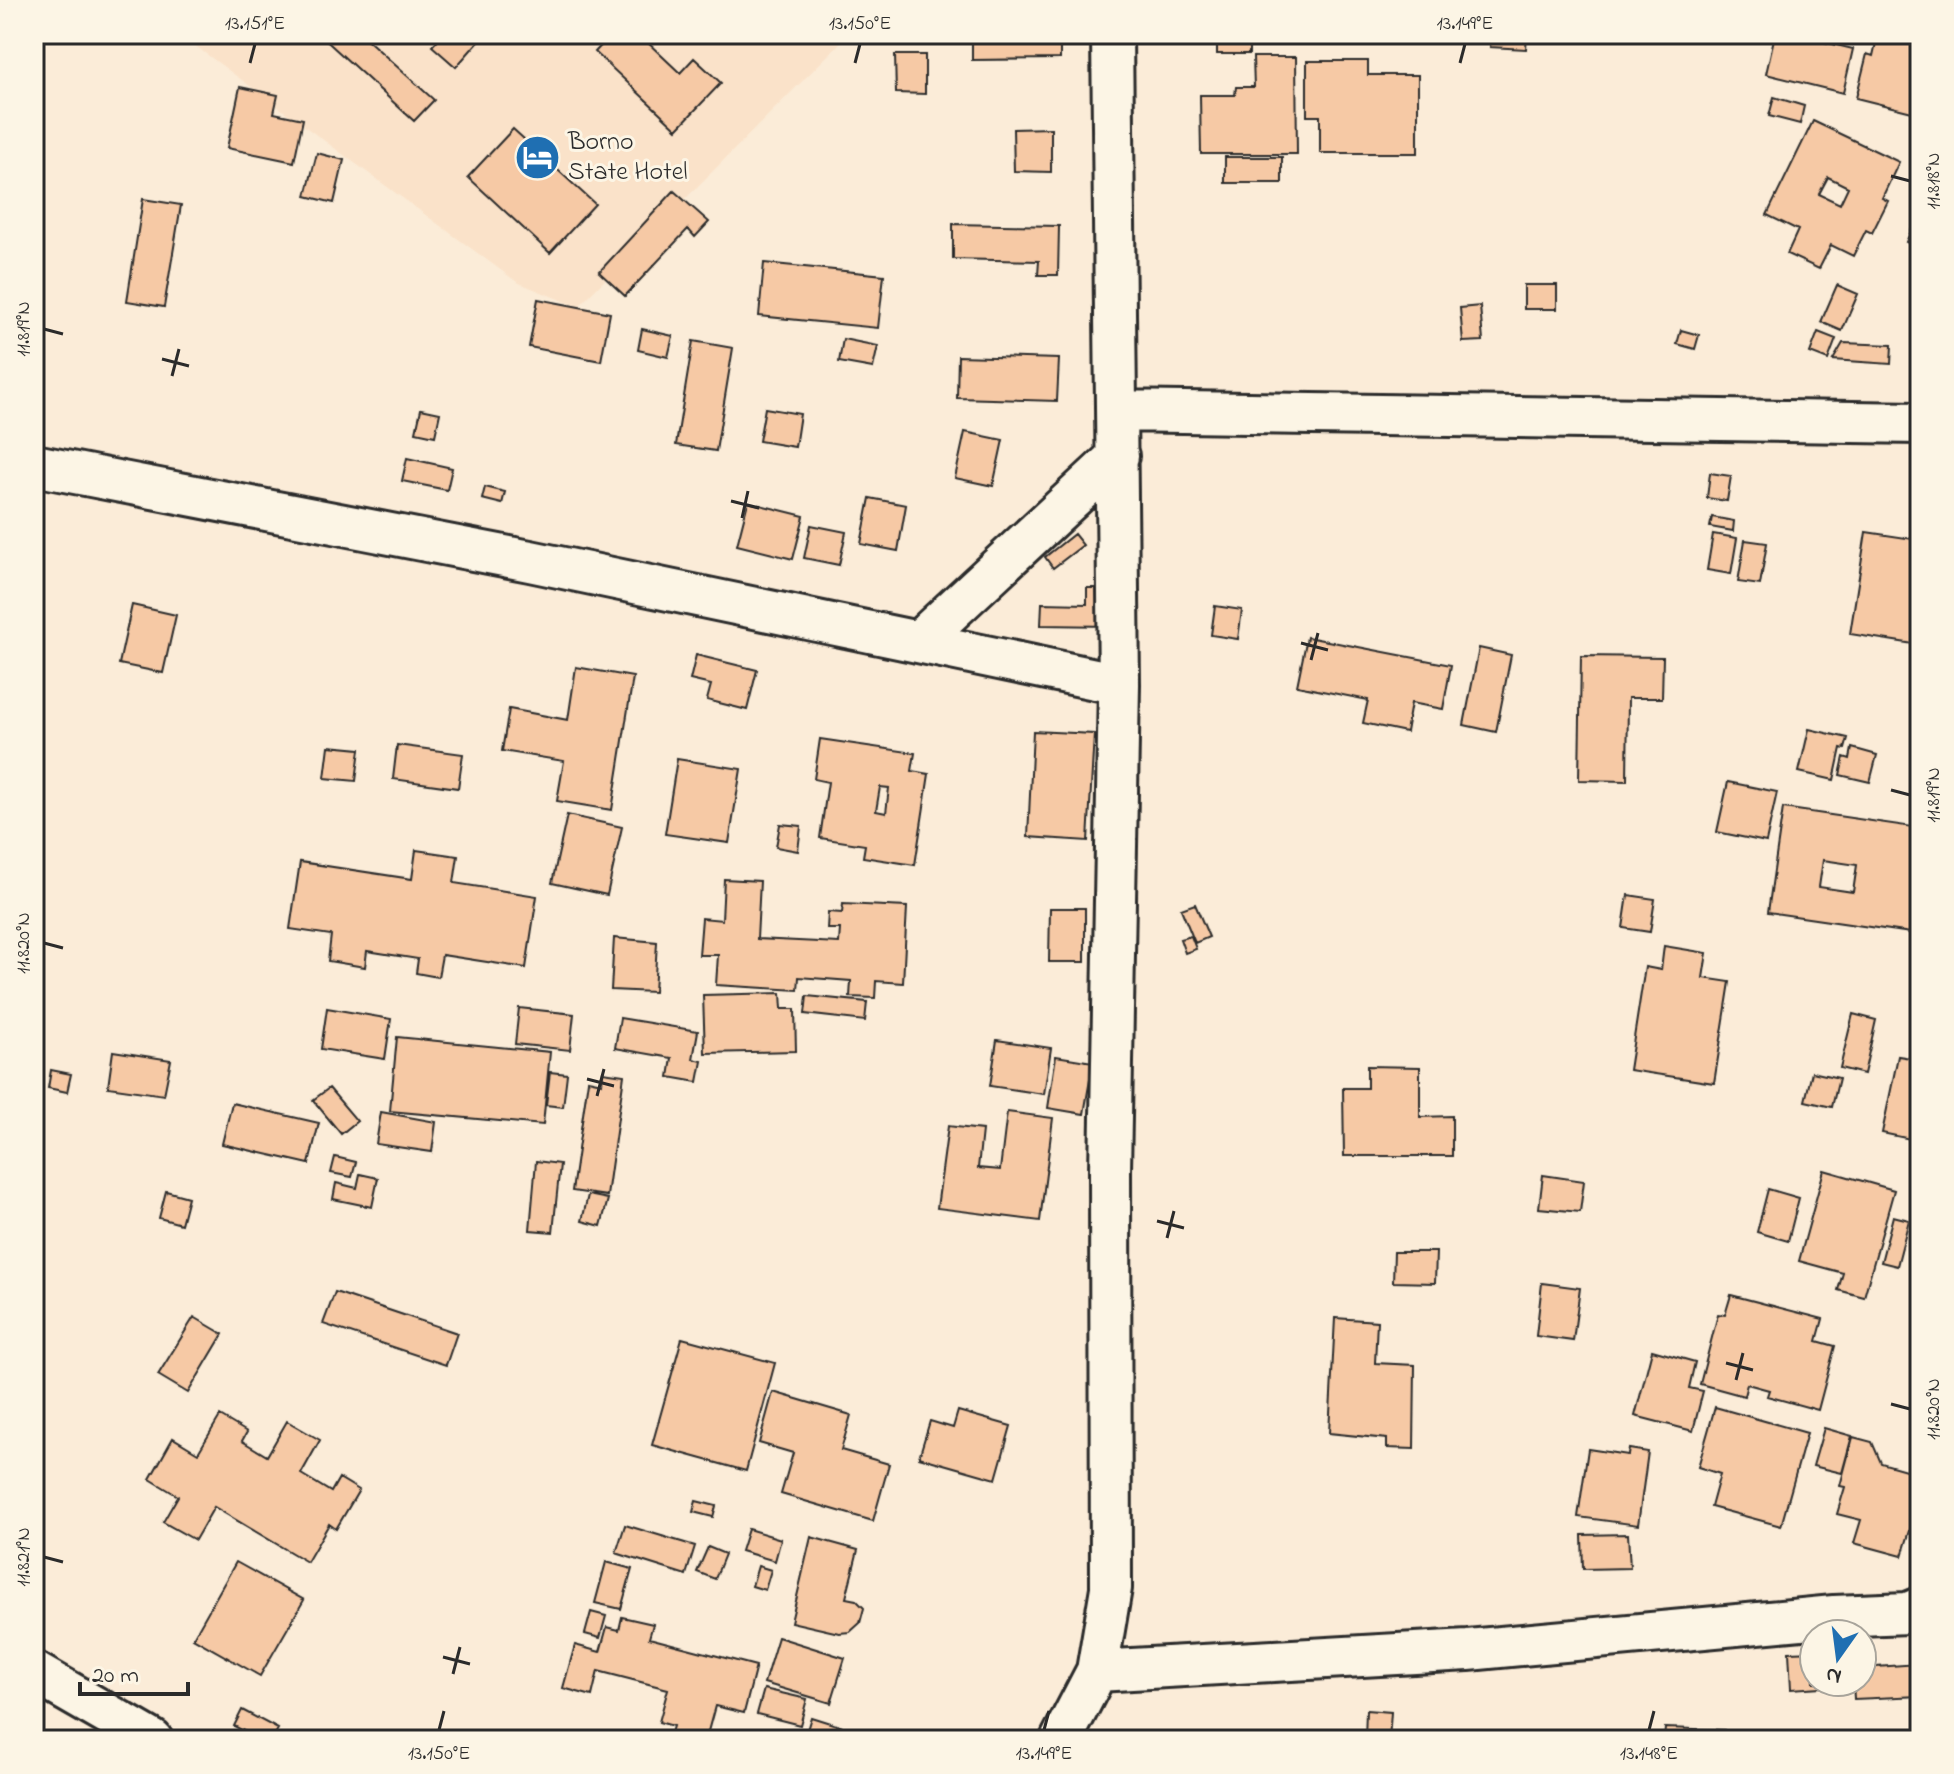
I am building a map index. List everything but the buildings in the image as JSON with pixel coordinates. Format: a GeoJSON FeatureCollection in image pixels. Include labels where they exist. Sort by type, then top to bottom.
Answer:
{"type":"FeatureCollection","features":[{"type":"Feature","properties":{"kind":"street"},"geometry":{"type":"LineString","coordinates":[[1061,1740],[1097,1671],[1111,1588],[1110,1171],[1119,684],[1112,34]]}},
{"type":"Feature","properties":{"kind":"street"},"geometry":{"type":"LineString","coordinates":[[1118,411],[1920,423]]}},
{"type":"Feature","properties":{"kind":"street"},"geometry":{"type":"LineString","coordinates":[[918,642],[1118,456]]}},
{"type":"Feature","properties":{"kind":"street"},"geometry":{"type":"LineString","coordinates":[[34,465],[530,561],[1119,684]]}},
{"type":"Feature","properties":{"kind":"street"},"geometry":{"type":"LineString","coordinates":[[1097,1671],[1468,1650],[1834,1616],[1908,1613],[1920,1608]]}},
{"type":"Feature","properties":{"kind":"street"},"geometry":{"type":"LineString","coordinates":[[34,1672],[152,1740]]}},
{"type":"Feature","properties":{"kind":"shaded area","name":"Borno State Hotel"},"geometry":{"type":"Polygon","coordinates":[[[179,34],[849,34],[578,307],[517,282],[179,34]]]}},
{"type":"Feature","properties":{"kind":"place","name":"Borno State Hotel"},"geometry":{"type":"Point","coordinates":[537,158]}}]}
